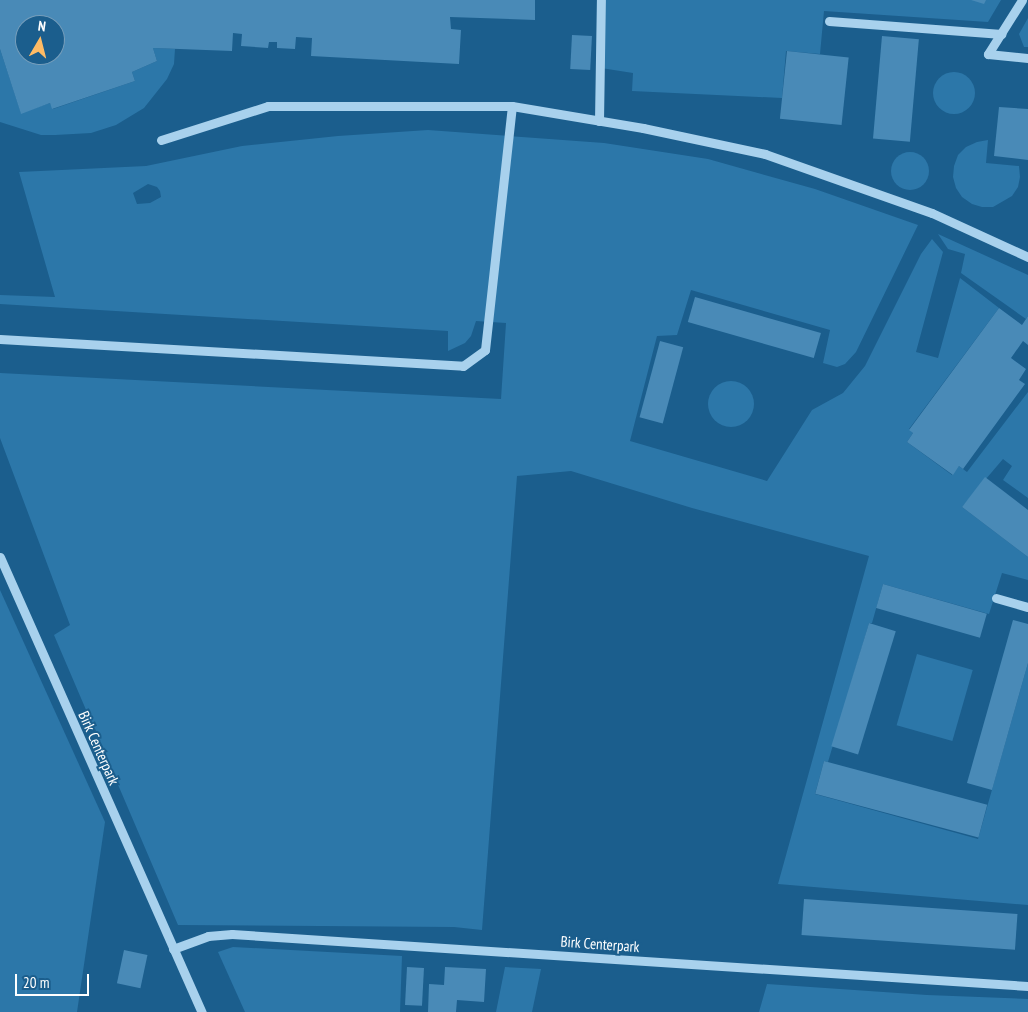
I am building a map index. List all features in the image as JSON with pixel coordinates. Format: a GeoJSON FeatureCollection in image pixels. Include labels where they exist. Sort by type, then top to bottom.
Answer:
{"type":"FeatureCollection","features":[{"type":"Feature","properties":{"kind":"street"},"geometry":{"type":"LineString","coordinates":[[599,120],[601,0]]}},
{"type":"Feature","properties":{"kind":"street"},"geometry":{"type":"LineString","coordinates":[[1022,0],[988,54],[1028,58]]}},
{"type":"Feature","properties":{"kind":"street"},"geometry":{"type":"LineString","coordinates":[[829,21],[1002,34]]}},
{"type":"Feature","properties":{"kind":"street"},"geometry":{"type":"LineString","coordinates":[[161,140],[268,106],[512,106],[599,120],[765,154],[932,213],[1028,257]]}},
{"type":"Feature","properties":{"kind":"street"},"geometry":{"type":"LineString","coordinates":[[0,339],[463,366],[485,350],[512,106]]}},
{"type":"Feature","properties":{"kind":"street","name":"Birk Centerpark"},"geometry":{"type":"LineString","coordinates":[[0,557],[202,1012]]}},
{"type":"Feature","properties":{"kind":"street"},"geometry":{"type":"LineString","coordinates":[[996,598],[1028,607]]}},
{"type":"Feature","properties":{"kind":"street","name":"Birk Centerpark"},"geometry":{"type":"LineString","coordinates":[[173,950],[208,936],[232,934],[1028,986]]}},
{"type":"Feature","properties":{"kind":"shaded area"},"geometry":{"type":"Polygon","coordinates":[[[601,0],[1001,0],[988,22],[824,11],[820,54],[786,51],[782,98],[632,91],[633,73],[601,68],[601,0]]]}},
{"type":"Feature","properties":{"kind":"shaded area"},"geometry":{"type":"Polygon","coordinates":[[[1028,18],[1028,47],[1024,47],[1019,34],[1028,18]]]}},
{"type":"Feature","properties":{"kind":"shaded area"},"geometry":{"type":"Polygon","coordinates":[[[153,48],[175,49],[174,64],[167,79],[144,108],[116,125],[91,133],[41,135],[0,122],[0,49],[21,113],[50,103],[53,109],[135,81],[132,72],[157,61],[153,48]]]}},
{"type":"Feature","properties":{"kind":"shaded area"},"geometry":{"type":"Polygon","coordinates":[[[954,72],[969,78],[975,93],[969,108],[954,114],[939,108],[933,93],[939,78],[954,72]]]}},
{"type":"Feature","properties":{"kind":"shaded area"},"geometry":{"type":"Polygon","coordinates":[[[428,130],[604,143],[708,159],[815,189],[918,225],[856,352],[845,364],[837,367],[823,363],[830,330],[691,290],[677,335],[657,336],[630,441],[767,481],[812,410],[843,393],[865,366],[921,254],[932,239],[943,252],[916,352],[938,358],[960,278],[999,308],[909,429],[913,433],[907,442],[952,475],[959,466],[967,472],[1028,392],[1028,498],[1003,480],[1012,466],[1003,459],[962,507],[1028,557],[1028,580],[1002,573],[989,614],[883,584],[872,623],[869,623],[828,762],[824,761],[815,794],[978,839],[1028,663],[1028,905],[778,884],[869,556],[692,508],[571,471],[517,476],[482,930],[454,927],[178,925],[54,635],[70,625],[0,438],[0,373],[501,399],[506,323],[476,321],[471,336],[465,343],[448,351],[448,331],[0,304],[0,295],[55,297],[19,172],[146,166],[242,146],[338,136],[428,130]],[[148,184],[133,193],[137,204],[150,203],[161,197],[157,187],[148,184]]]}},
{"type":"Feature","properties":{"kind":"shaded area"},"geometry":{"type":"Polygon","coordinates":[[[988,140],[986,163],[1019,166],[1020,177],[1018,187],[1012,196],[993,207],[982,207],[972,204],[962,197],[956,188],[953,177],[958,155],[966,147],[988,140]]]}},
{"type":"Feature","properties":{"kind":"shaded area"},"geometry":{"type":"Polygon","coordinates":[[[910,152],[923,158],[929,171],[923,184],[910,190],[897,184],[891,171],[897,158],[910,152]]]}},
{"type":"Feature","properties":{"kind":"shaded area"},"geometry":{"type":"Polygon","coordinates":[[[938,234],[1028,275],[1028,316],[1026,319],[961,273],[965,254],[948,249],[938,234]]]}},
{"type":"Feature","properties":{"kind":"shaded area"},"geometry":{"type":"Polygon","coordinates":[[[731,381],[744,385],[750,391],[754,404],[750,417],[744,423],[731,427],[718,423],[712,417],[708,404],[712,391],[718,385],[731,381]]]}},
{"type":"Feature","properties":{"kind":"shaded area"},"geometry":{"type":"Polygon","coordinates":[[[0,590],[105,822],[77,1012],[0,1012],[0,590]]]}},
{"type":"Feature","properties":{"kind":"shaded area"},"geometry":{"type":"Polygon","coordinates":[[[917,654],[973,670],[952,741],[897,725],[917,654]]]}},
{"type":"Feature","properties":{"kind":"shaded area"},"geometry":{"type":"Polygon","coordinates":[[[233,947],[402,956],[400,1012],[245,1012],[218,952],[233,947]]]}},
{"type":"Feature","properties":{"kind":"shaded area"},"geometry":{"type":"Polygon","coordinates":[[[505,967],[541,969],[532,1012],[496,1012],[505,967]]]}},
{"type":"Feature","properties":{"kind":"shaded area"},"geometry":{"type":"Polygon","coordinates":[[[767,984],[927,995],[1028,999],[1028,1012],[759,1012],[767,984]]]}},
{"type":"Feature","properties":{"kind":"building"},"geometry":{"type":"Polygon","coordinates":[[[0,0],[535,0],[535,20],[450,17],[451,29],[461,30],[459,64],[311,56],[312,38],[296,37],[295,49],[277,48],[277,42],[269,42],[268,48],[241,46],[242,34],[233,33],[232,51],[153,48],[157,61],[132,72],[135,81],[52,109],[50,103],[21,114],[0,49],[0,0]]]}},
{"type":"Feature","properties":{"kind":"building"},"geometry":{"type":"Polygon","coordinates":[[[971,0],[986,0],[984,4],[971,0]]]}},
{"type":"Feature","properties":{"kind":"building"},"geometry":{"type":"Polygon","coordinates":[[[572,35],[592,36],[590,70],[570,69],[572,35]]]}},
{"type":"Feature","properties":{"kind":"building"},"geometry":{"type":"Polygon","coordinates":[[[882,36],[919,39],[910,142],[873,139],[882,36]]]}},
{"type":"Feature","properties":{"kind":"building"},"geometry":{"type":"Polygon","coordinates":[[[787,51],[849,57],[842,125],[780,119],[787,51]]]}},
{"type":"Feature","properties":{"kind":"building"},"geometry":{"type":"Polygon","coordinates":[[[999,107],[1028,109],[1028,160],[994,156],[999,107]]]}},
{"type":"Feature","properties":{"kind":"building"},"geometry":{"type":"Polygon","coordinates":[[[695,297],[821,333],[814,358],[688,322],[695,297]]]}},
{"type":"Feature","properties":{"kind":"building"},"geometry":{"type":"Polygon","coordinates":[[[999,308],[1022,325],[1028,316],[1028,345],[1023,341],[1011,358],[1026,369],[1019,380],[1025,384],[963,469],[959,466],[953,475],[907,442],[913,433],[909,430],[999,308]]]}},
{"type":"Feature","properties":{"kind":"building"},"geometry":{"type":"Polygon","coordinates":[[[660,341],[683,347],[663,424],[640,417],[660,341]]]}},
{"type":"Feature","properties":{"kind":"building"},"geometry":{"type":"Polygon","coordinates":[[[985,477],[1028,510],[1028,557],[962,507],[985,477]]]}},
{"type":"Feature","properties":{"kind":"building"},"geometry":{"type":"Polygon","coordinates":[[[883,584],[987,614],[980,638],[876,608],[883,584]]]}},
{"type":"Feature","properties":{"kind":"building"},"geometry":{"type":"Polygon","coordinates":[[[1013,620],[1028,624],[1028,663],[992,790],[967,783],[1013,620]]]}},
{"type":"Feature","properties":{"kind":"building"},"geometry":{"type":"Polygon","coordinates":[[[869,623],[896,631],[858,755],[831,746],[869,623]]]}},
{"type":"Feature","properties":{"kind":"building"},"geometry":{"type":"Polygon","coordinates":[[[824,761],[987,805],[978,838],[815,794],[824,761]]]}},
{"type":"Feature","properties":{"kind":"building"},"geometry":{"type":"Polygon","coordinates":[[[804,899],[1017,914],[1015,950],[801,935],[804,899]]]}},
{"type":"Feature","properties":{"kind":"building"},"geometry":{"type":"Polygon","coordinates":[[[124,950],[147,955],[140,988],[117,983],[124,950]]]}},
{"type":"Feature","properties":{"kind":"building"},"geometry":{"type":"Polygon","coordinates":[[[407,967],[424,968],[422,1006],[405,1005],[407,967]]]}},
{"type":"Feature","properties":{"kind":"building"},"geometry":{"type":"Polygon","coordinates":[[[445,967],[486,969],[484,1002],[457,1000],[456,1012],[428,1012],[429,984],[444,985],[445,967]]]}}]}
